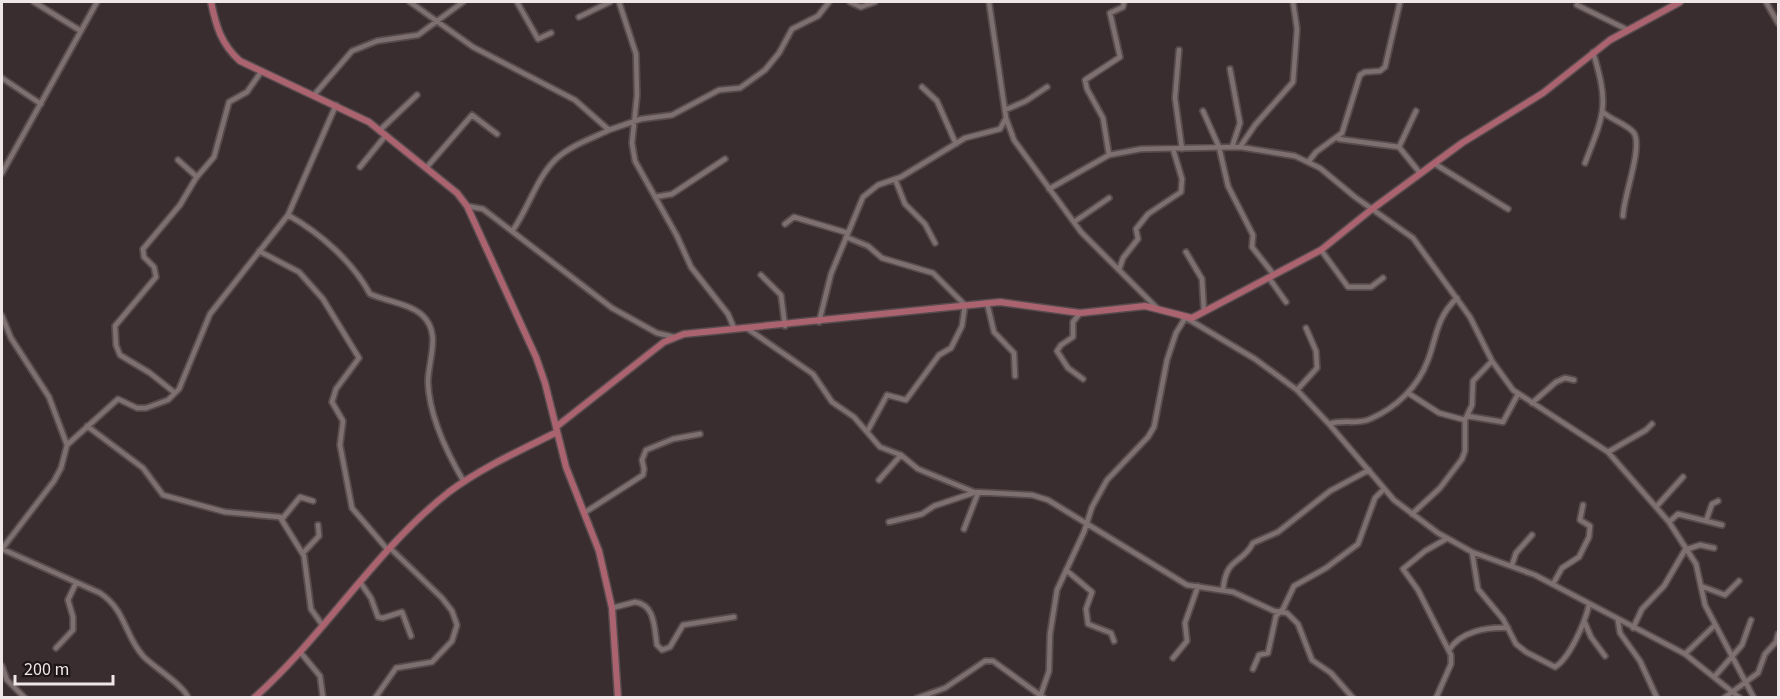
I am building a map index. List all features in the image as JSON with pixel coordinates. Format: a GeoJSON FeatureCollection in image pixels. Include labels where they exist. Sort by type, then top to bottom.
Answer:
{"type":"FeatureCollection","features":[{"type":"Feature","properties":{"kind":"main road"},"geometry":{"type":"LineString","coordinates":[[211,2],[221,38],[228,50],[240,61],[336,105],[383,133],[457,193],[467,206],[536,357],[566,467],[599,550],[612,608],[618,698]]}},
{"type":"Feature","properties":{"kind":"main road"},"geometry":{"type":"LineString","coordinates":[[254,698],[301,653],[389,549],[439,501],[464,482],[556,430],[674,337],[734,328],[785,326],[987,303],[1016,303],[1080,313],[1156,307],[1185,317],[1204,312],[1321,250],[1420,173],[1481,131],[1543,93],[1593,52],[1680,2]]}},
{"type":"Feature","properties":{"kind":"street"},"geometry":{"type":"LineString","coordinates":[[34,2],[81,31]]}},
{"type":"Feature","properties":{"kind":"street"},"geometry":{"type":"LineString","coordinates":[[2,173],[96,2]]}},
{"type":"Feature","properties":{"kind":"street"},"geometry":{"type":"LineString","coordinates":[[410,2],[483,53],[575,100],[609,130]]}},
{"type":"Feature","properties":{"kind":"street"},"geometry":{"type":"LineString","coordinates":[[314,95],[352,51],[377,41],[418,34],[464,2]]}},
{"type":"Feature","properties":{"kind":"street"},"geometry":{"type":"LineString","coordinates":[[517,2],[538,39],[551,33]]}},
{"type":"Feature","properties":{"kind":"street"},"geometry":{"type":"LineString","coordinates":[[579,17],[610,2]]}},
{"type":"Feature","properties":{"kind":"street"},"geometry":{"type":"LineString","coordinates":[[620,2],[636,54],[634,158],[677,236],[691,267],[728,314],[734,328]]}},
{"type":"Feature","properties":{"kind":"street"},"geometry":{"type":"LineString","coordinates":[[513,230],[554,160],[573,147],[609,130],[641,119],[672,115],[713,92],[737,90],[757,78],[779,53],[792,29],[818,16],[830,2]]}},
{"type":"Feature","properties":{"kind":"street"},"geometry":{"type":"LineString","coordinates":[[850,2],[861,7],[875,2]]}},
{"type":"Feature","properties":{"kind":"street"},"geometry":{"type":"LineString","coordinates":[[989,2],[1006,118],[1014,140],[1074,222],[1156,307]]}},
{"type":"Feature","properties":{"kind":"street"},"geometry":{"type":"LineString","coordinates":[[1109,155],[1103,118],[1087,89],[1085,80],[1120,57],[1110,13],[1123,7],[1124,2]]}},
{"type":"Feature","properties":{"kind":"street"},"geometry":{"type":"LineString","coordinates":[[1240,147],[1255,125],[1293,82],[1297,29],[1293,2]]}},
{"type":"Feature","properties":{"kind":"street"},"geometry":{"type":"LineString","coordinates":[[1336,140],[1342,133],[1360,75],[1365,72],[1380,71],[1385,67],[1400,2]]}},
{"type":"Feature","properties":{"kind":"street"},"geometry":{"type":"LineString","coordinates":[[1766,2],[1779,22]]}},
{"type":"Feature","properties":{"kind":"street"},"geometry":{"type":"LineString","coordinates":[[1577,5],[1628,30]]}},
{"type":"Feature","properties":{"kind":"street"},"geometry":{"type":"LineString","coordinates":[[1179,50],[1175,98],[1182,149]]}},
{"type":"Feature","properties":{"kind":"street"},"geometry":{"type":"LineString","coordinates":[[1585,163],[1603,112],[1605,91],[1593,52]]}},
{"type":"Feature","properties":{"kind":"street"},"geometry":{"type":"LineString","coordinates":[[1230,69],[1240,123],[1232,147]]}},
{"type":"Feature","properties":{"kind":"street"},"geometry":{"type":"LineString","coordinates":[[175,393],[150,373],[120,355],[114,332],[119,319],[156,277],[154,267],[144,257],[143,249],[177,208],[196,177],[217,153],[229,102],[248,91],[261,72]]}},
{"type":"Feature","properties":{"kind":"street"},"geometry":{"type":"LineString","coordinates":[[2,78],[41,104]]}},
{"type":"Feature","properties":{"kind":"street"},"geometry":{"type":"LineString","coordinates":[[921,87],[937,101],[956,144]]}},
{"type":"Feature","properties":{"kind":"street"},"geometry":{"type":"LineString","coordinates":[[1005,110],[1026,101],[1047,87]]}},
{"type":"Feature","properties":{"kind":"street"},"geometry":{"type":"LineString","coordinates":[[360,167],[383,133],[417,95]]}},
{"type":"Feature","properties":{"kind":"street"},"geometry":{"type":"LineString","coordinates":[[188,698],[182,688],[141,654],[121,612],[111,600],[2,549],[54,481],[61,468],[67,445],[87,426],[118,399],[137,408],[146,408],[168,400],[175,393],[186,376],[210,314],[288,215],[336,105]]}},
{"type":"Feature","properties":{"kind":"street"},"geometry":{"type":"LineString","coordinates":[[1203,111],[1219,147],[1227,186],[1253,235],[1252,247],[1272,277],[1271,285],[1286,302]]}},
{"type":"Feature","properties":{"kind":"street"},"geometry":{"type":"LineString","coordinates":[[1399,147],[1416,111]]}},
{"type":"Feature","properties":{"kind":"street"},"geometry":{"type":"LineString","coordinates":[[1603,112],[1631,131],[1635,137],[1635,162],[1623,204],[1623,216]]}},
{"type":"Feature","properties":{"kind":"street"},"geometry":{"type":"LineString","coordinates":[[426,168],[472,115],[497,134]]}},
{"type":"Feature","properties":{"kind":"street"},"geometry":{"type":"LineString","coordinates":[[819,322],[825,292],[863,197],[878,185],[895,179],[970,136],[1000,129],[1006,118]]}},
{"type":"Feature","properties":{"kind":"street"},"geometry":{"type":"LineString","coordinates":[[1309,161],[1316,152],[1343,138],[1399,147],[1420,173]]}},
{"type":"Feature","properties":{"kind":"street"},"geometry":{"type":"LineString","coordinates":[[1049,189],[1109,155],[1141,149],[1240,147],[1309,161],[1413,238],[1476,327],[1492,361],[1518,394],[1608,452],[1669,522],[1696,564],[1705,604],[1754,698]]}},
{"type":"Feature","properties":{"kind":"street"},"geometry":{"type":"LineString","coordinates":[[1119,270],[1123,258],[1138,239],[1136,230],[1140,221],[1181,192],[1182,179],[1173,149]]}},
{"type":"Feature","properties":{"kind":"street"},"geometry":{"type":"LineString","coordinates":[[655,197],[678,191],[725,159]]}},
{"type":"Feature","properties":{"kind":"street"},"geometry":{"type":"LineString","coordinates":[[178,160],[196,177]]}},
{"type":"Feature","properties":{"kind":"street"},"geometry":{"type":"LineString","coordinates":[[1435,164],[1508,209]]}},
{"type":"Feature","properties":{"kind":"street"},"geometry":{"type":"LineString","coordinates":[[895,179],[905,204],[925,224],[934,243]]}},
{"type":"Feature","properties":{"kind":"street"},"geometry":{"type":"LineString","coordinates":[[1074,222],[1109,198]]}},
{"type":"Feature","properties":{"kind":"street"},"geometry":{"type":"LineString","coordinates":[[467,206],[483,209],[513,230],[612,308],[657,333],[674,337]]}},
{"type":"Feature","properties":{"kind":"street"},"geometry":{"type":"LineString","coordinates":[[288,215],[323,240],[364,282],[370,294],[416,311],[427,322],[433,345],[429,390],[441,434],[464,482]]}},
{"type":"Feature","properties":{"kind":"street"},"geometry":{"type":"LineString","coordinates":[[785,224],[794,217],[838,228],[868,246],[882,258],[933,273],[956,293],[965,305],[962,326],[951,348],[939,355],[906,400],[887,395],[867,432]]}},
{"type":"Feature","properties":{"kind":"street"},"geometry":{"type":"LineString","coordinates":[[1321,250],[1348,287],[1371,287],[1383,278]]}},
{"type":"Feature","properties":{"kind":"street"},"geometry":{"type":"LineString","coordinates":[[260,251],[299,272],[323,299],[360,358],[336,389],[332,402],[343,421],[340,445],[352,508],[389,549],[442,597],[452,611],[457,626],[452,640],[436,659],[427,664],[396,668],[375,698]]}},
{"type":"Feature","properties":{"kind":"street"},"geometry":{"type":"LineString","coordinates":[[1186,252],[1202,279],[1204,312]]}},
{"type":"Feature","properties":{"kind":"street"},"geometry":{"type":"LineString","coordinates":[[761,275],[781,295],[785,326]]}},
{"type":"Feature","properties":{"kind":"street"},"geometry":{"type":"LineString","coordinates":[[1329,424],[1344,420],[1368,421],[1386,411],[1408,393],[1428,359],[1436,329],[1456,298]]}},
{"type":"Feature","properties":{"kind":"street"},"geometry":{"type":"LineString","coordinates":[[987,303],[994,332],[1014,353],[1015,376]]}},
{"type":"Feature","properties":{"kind":"street"},"geometry":{"type":"LineString","coordinates":[[1080,313],[1073,322],[1072,338],[1060,345],[1057,351],[1068,368],[1083,379]]}},
{"type":"Feature","properties":{"kind":"street"},"geometry":{"type":"LineString","coordinates":[[2,316],[10,338],[49,397],[67,445]]}},
{"type":"Feature","properties":{"kind":"street"},"geometry":{"type":"LineString","coordinates":[[917,698],[945,688],[985,661],[993,661],[1005,667],[1042,696],[1050,671],[1050,634],[1055,602],[1066,570],[1087,525],[1092,507],[1107,480],[1148,437],[1154,427],[1167,360],[1176,333],[1185,317],[1255,359],[1297,390],[1384,489],[1412,514],[1446,539],[1472,552],[1553,584],[1618,621],[1685,654],[1740,698]]}},
{"type":"Feature","properties":{"kind":"street"},"geometry":{"type":"LineString","coordinates":[[1297,390],[1317,368],[1316,351],[1306,328]]}},
{"type":"Feature","properties":{"kind":"street"},"geometry":{"type":"LineString","coordinates":[[748,329],[813,374],[832,402],[854,417],[880,447],[901,455],[924,472],[976,492],[1040,497],[1182,582],[1223,590],[1287,613],[1298,624],[1312,660],[1331,673],[1353,698]]}},
{"type":"Feature","properties":{"kind":"street"},"geometry":{"type":"LineString","coordinates":[[1412,514],[1440,488],[1462,459],[1465,451],[1466,418],[1472,405],[1475,377],[1492,361]]}},
{"type":"Feature","properties":{"kind":"street"},"geometry":{"type":"LineString","coordinates":[[1532,403],[1556,382],[1565,378],[1574,380]]}},
{"type":"Feature","properties":{"kind":"street"},"geometry":{"type":"LineString","coordinates":[[1408,393],[1439,413],[1503,422],[1518,394]]}},
{"type":"Feature","properties":{"kind":"street"},"geometry":{"type":"LineString","coordinates":[[1608,452],[1646,430],[1652,424]]}},
{"type":"Feature","properties":{"kind":"street"},"geometry":{"type":"LineString","coordinates":[[87,426],[143,468],[163,495],[225,512],[275,515],[282,519],[307,562],[307,596],[310,609],[323,627]]}},
{"type":"Feature","properties":{"kind":"street"},"geometry":{"type":"LineString","coordinates":[[584,513],[642,475],[644,468],[642,460],[646,450],[673,440],[700,434]]}},
{"type":"Feature","properties":{"kind":"street"},"geometry":{"type":"LineString","coordinates":[[879,480],[901,455]]}},
{"type":"Feature","properties":{"kind":"street"},"geometry":{"type":"LineString","coordinates":[[1223,590],[1229,566],[1250,550],[1253,543],[1278,532],[1330,491],[1369,470]]}},
{"type":"Feature","properties":{"kind":"street"},"geometry":{"type":"LineString","coordinates":[[1656,507],[1683,477]]}},
{"type":"Feature","properties":{"kind":"street"},"geometry":{"type":"LineString","coordinates":[[1253,669],[1258,655],[1268,653],[1276,616],[1297,583],[1326,568],[1360,542],[1375,498],[1384,489]]}},
{"type":"Feature","properties":{"kind":"street"},"geometry":{"type":"LineString","coordinates":[[889,522],[922,514],[934,506],[976,492]]}},
{"type":"Feature","properties":{"kind":"street"},"geometry":{"type":"LineString","coordinates":[[964,529],[976,492]]}},
{"type":"Feature","properties":{"kind":"street"},"geometry":{"type":"LineString","coordinates":[[282,519],[301,496],[313,501]]}},
{"type":"Feature","properties":{"kind":"street"},"geometry":{"type":"LineString","coordinates":[[1706,521],[1712,504],[1718,501]]}},
{"type":"Feature","properties":{"kind":"street"},"geometry":{"type":"LineString","coordinates":[[1553,584],[1562,568],[1579,557],[1589,537],[1590,526],[1580,520],[1583,505]]}},
{"type":"Feature","properties":{"kind":"street"},"geometry":{"type":"LineString","coordinates":[[1669,522],[1678,514],[1722,525]]}},
{"type":"Feature","properties":{"kind":"street"},"geometry":{"type":"LineString","coordinates":[[303,553],[317,538],[318,525]]}},
{"type":"Feature","properties":{"kind":"street"},"geometry":{"type":"LineString","coordinates":[[1512,566],[1516,553],[1532,535]]}},
{"type":"Feature","properties":{"kind":"street"},"geometry":{"type":"LineString","coordinates":[[1436,698],[1451,664],[1449,647],[1418,590],[1403,569],[1425,551],[1446,539]]}},
{"type":"Feature","properties":{"kind":"street"},"geometry":{"type":"LineString","coordinates":[[1633,628],[1642,609],[1664,586],[1685,550],[1700,545],[1714,548]]}},
{"type":"Feature","properties":{"kind":"street"},"geometry":{"type":"LineString","coordinates":[[1472,552],[1478,589],[1503,620],[1520,648],[1554,667],[1564,657],[1585,623],[1589,605]]}},
{"type":"Feature","properties":{"kind":"street"},"geometry":{"type":"LineString","coordinates":[[1066,570],[1092,592],[1086,609],[1088,624],[1111,633],[1114,641]]}},
{"type":"Feature","properties":{"kind":"street"},"geometry":{"type":"LineString","coordinates":[[1701,586],[1725,595],[1739,581]]}},
{"type":"Feature","properties":{"kind":"street"},"geometry":{"type":"LineString","coordinates":[[360,582],[371,598],[378,616],[382,618],[402,612],[411,636]]}},
{"type":"Feature","properties":{"kind":"street"},"geometry":{"type":"LineString","coordinates":[[56,648],[73,630],[73,617],[68,600],[76,583]]}},
{"type":"Feature","properties":{"kind":"street"},"geometry":{"type":"LineString","coordinates":[[1173,658],[1187,641],[1185,623],[1198,586]]}},
{"type":"Feature","properties":{"kind":"street"},"geometry":{"type":"LineString","coordinates":[[612,608],[635,602],[647,607],[655,623],[657,645],[662,650],[669,647],[683,625],[734,617]]}},
{"type":"Feature","properties":{"kind":"street"},"geometry":{"type":"LineString","coordinates":[[1499,627],[1503,620]]}},
{"type":"Feature","properties":{"kind":"street"},"geometry":{"type":"LineString","coordinates":[[1715,676],[1742,645],[1752,620]]}},
{"type":"Feature","properties":{"kind":"street"},"geometry":{"type":"LineString","coordinates":[[1618,621],[1620,633],[1640,662],[1657,698]]}},
{"type":"Feature","properties":{"kind":"street"},"geometry":{"type":"LineString","coordinates":[[1585,623],[1591,637],[1605,656]]}},
{"type":"Feature","properties":{"kind":"street"},"geometry":{"type":"LineString","coordinates":[[1685,654],[1715,625]]}},
{"type":"Feature","properties":{"kind":"street"},"geometry":{"type":"LineString","coordinates":[[1449,647],[1479,630],[1508,628]]}},
{"type":"Feature","properties":{"kind":"street"},"geometry":{"type":"LineString","coordinates":[[1724,698],[1758,673],[1765,654],[1776,642],[1779,634]]}},
{"type":"Feature","properties":{"kind":"street"},"geometry":{"type":"LineString","coordinates":[[301,653],[320,676],[323,698]]}},
{"type":"Feature","properties":{"kind":"street"},"geometry":{"type":"LineString","coordinates":[[2,666],[7,680],[25,698]]}}]}
